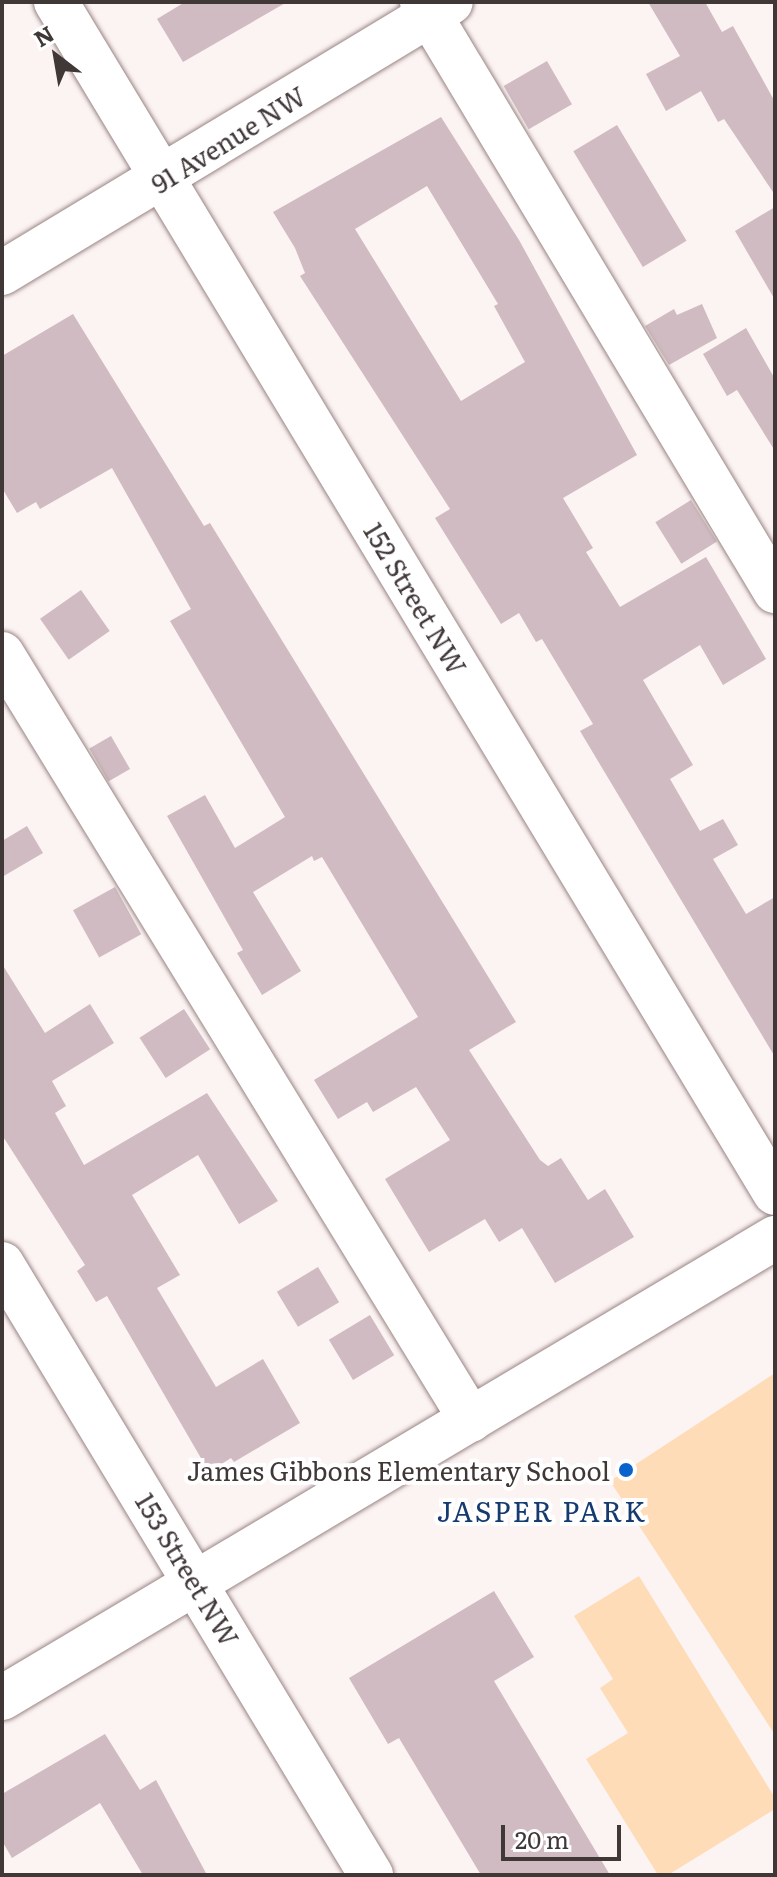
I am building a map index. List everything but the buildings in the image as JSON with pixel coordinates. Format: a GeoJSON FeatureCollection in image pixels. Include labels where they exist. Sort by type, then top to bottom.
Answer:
{"type":"FeatureCollection","features":[{"type":"Feature","properties":{"kind":"street","name":"152 Street NW"},"geometry":{"type":"LineString","coordinates":[[56,2],[775,1193]]}},
{"type":"Feature","properties":{"kind":"street","name":"91 Avenue NW"},"geometry":{"type":"LineString","coordinates":[[2,273],[164,180],[434,6]]}},
{"type":"Feature","properties":{"kind":"street"},"geometry":{"type":"LineString","coordinates":[[434,6],[775,591]]}},
{"type":"Feature","properties":{"kind":"street"},"geometry":{"type":"LineString","coordinates":[[2,654],[471,1420]]}},
{"type":"Feature","properties":{"kind":"street"},"geometry":{"type":"LineString","coordinates":[[2,1698],[199,1586],[775,1238]]}},
{"type":"Feature","properties":{"kind":"street","name":"153 Street NW"},"geometry":{"type":"LineString","coordinates":[[2,1264],[371,1875]]}},
{"type":"Feature","properties":{"kind":"shaded area"},"geometry":{"type":"Polygon","coordinates":[[[775,1373],[775,1735],[610,1481],[775,1373]]]}},
{"type":"Feature","properties":{"kind":"shaded area"},"geometry":{"type":"Polygon","coordinates":[[[639,1576],[775,1798],[775,1809],[668,1875],[658,1875],[586,1759],[628,1733],[600,1688],[613,1679],[574,1616],[639,1576]]]}},
{"type":"Feature","properties":{"kind":"place","name":"James Gibbons Elementary School"},"geometry":{"type":"Point","coordinates":[626,1470]}},
{"type":"Feature","properties":{"kind":"district","name":"JASPER PARK"},"geometry":{"type":"Point","coordinates":[542,1510]}}]}
